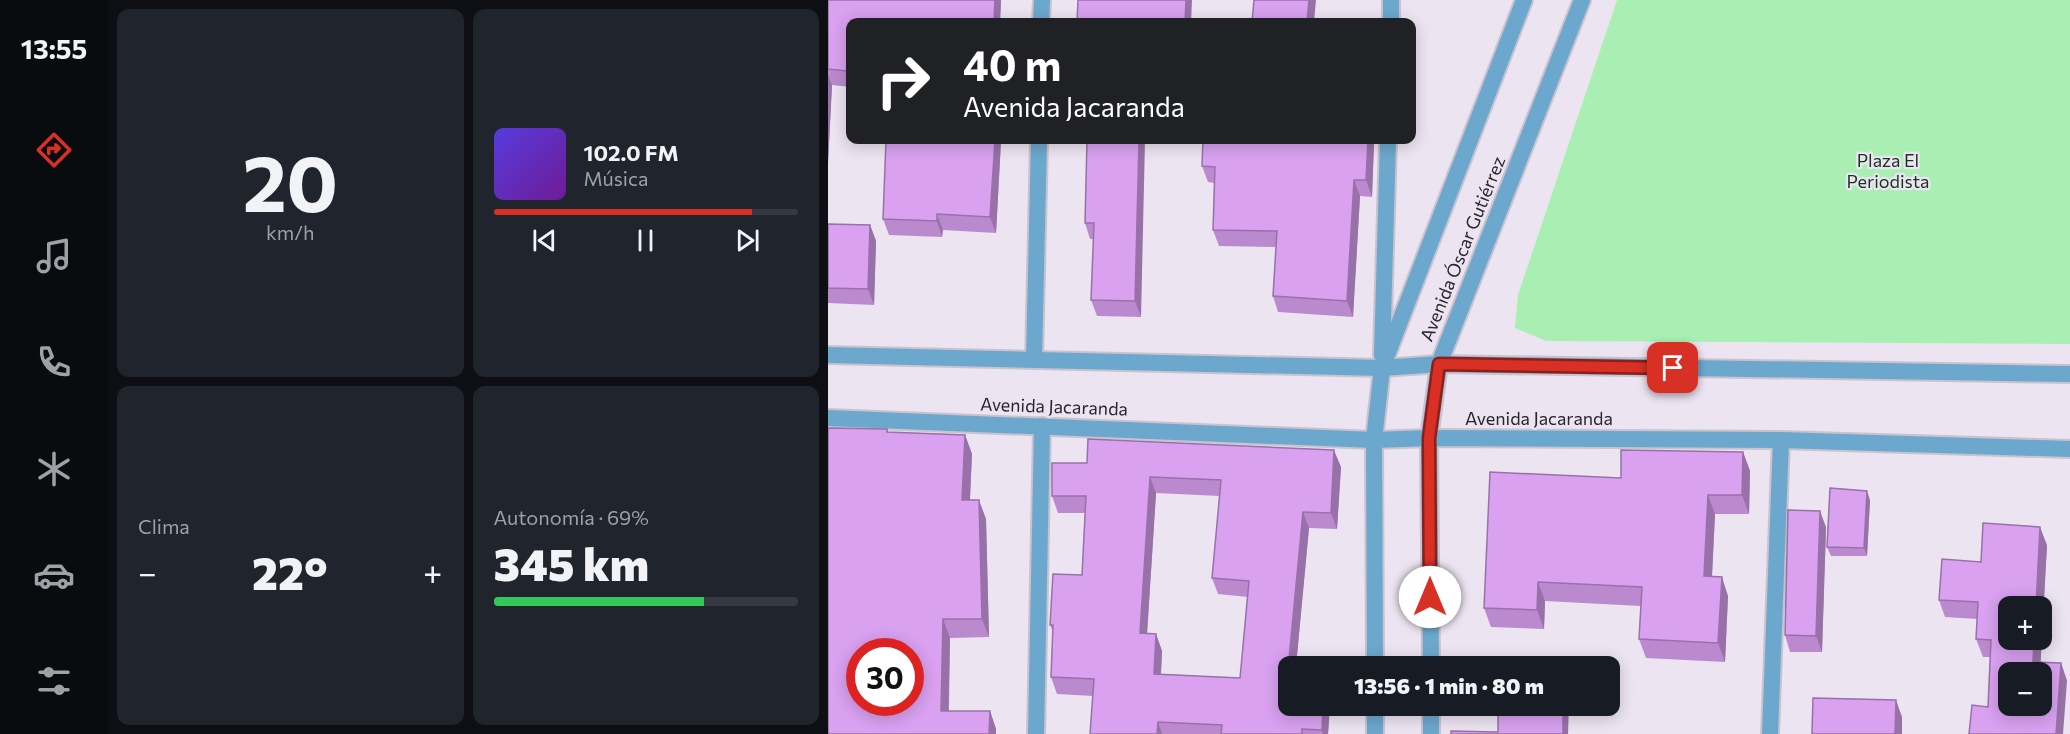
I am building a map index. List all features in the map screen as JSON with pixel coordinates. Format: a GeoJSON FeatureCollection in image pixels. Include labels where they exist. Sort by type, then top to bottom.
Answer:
{"type":"FeatureCollection","features":[{"type":"Feature","properties":{"kind":"street"},"geometry":{"type":"LineString","coordinates":[[1041,18],[1042,0]]}},
{"type":"Feature","properties":{"kind":"street"},"geometry":{"type":"LineString","coordinates":[[1391,0],[1391,18]]}},
{"type":"Feature","properties":{"kind":"street","name":"Avenida Óscar Gutiérrez"},"geometry":{"type":"LineString","coordinates":[[1375,656],[1374,440],[1382,368],[1524,0]]}},
{"type":"Feature","properties":{"kind":"street","name":"Avenida Óscar Gutiérrez"},"geometry":{"type":"LineString","coordinates":[[1431,656],[1429,438],[1439,364],[1582,0]]}},
{"type":"Feature","properties":{"kind":"street"},"geometry":{"type":"LineString","coordinates":[[1034,360],[1039,144]]}},
{"type":"Feature","properties":{"kind":"street"},"geometry":{"type":"LineString","coordinates":[[1382,368],[1388,144]]}},
{"type":"Feature","properties":{"kind":"street"},"geometry":{"type":"LineString","coordinates":[[828,355],[1382,368],[1439,364],[2070,374]]}},
{"type":"Feature","properties":{"kind":"street","name":"Avenida Jacaranda"},"geometry":{"type":"LineString","coordinates":[[828,418],[1374,440],[1429,438],[1781,440],[2070,449]]}},
{"type":"Feature","properties":{"kind":"street"},"geometry":{"type":"LineString","coordinates":[[1036,734],[1042,426]]}},
{"type":"Feature","properties":{"kind":"street"},"geometry":{"type":"LineString","coordinates":[[1770,734],[1781,440]]}},
{"type":"Feature","properties":{"kind":"street"},"geometry":{"type":"LineString","coordinates":[[1375,716],[1375,734]]}},
{"type":"Feature","properties":{"kind":"street"},"geometry":{"type":"LineString","coordinates":[[1431,716],[1431,734]]}},
{"type":"Feature","properties":{"kind":"green space","name":"Plaza El Periodista"},"geometry":{"type":"Polygon","coordinates":[[[1617,0],[2070,0],[2070,344],[1546,341],[1515,328],[1518,295],[1617,0]]]}},
{"type":"Feature","properties":{"kind":"building"},"geometry":{"type":"Polygon","coordinates":[[[828,0],[995,0],[994,18],[846,18],[846,71],[828,69],[828,0]]]}},
{"type":"Feature","properties":{"kind":"building"},"geometry":{"type":"Polygon","coordinates":[[[1078,0],[1186,0],[1185,18],[1077,18],[1078,0]]]}},
{"type":"Feature","properties":{"kind":"building"},"geometry":{"type":"Polygon","coordinates":[[[1254,0],[1309,0],[1307,18],[1252,18],[1254,0]]]}},
{"type":"Feature","properties":{"kind":"building"},"geometry":{"type":"Polygon","coordinates":[[[886,144],[995,144],[990,217],[937,214],[937,221],[883,219],[886,144]]]}},
{"type":"Feature","properties":{"kind":"building"},"geometry":{"type":"Polygon","coordinates":[[[1087,144],[1139,144],[1135,301],[1091,300],[1094,223],[1085,223],[1087,144]]]}},
{"type":"Feature","properties":{"kind":"building"},"geometry":{"type":"Polygon","coordinates":[[[1203,144],[1368,144],[1366,180],[1354,180],[1347,301],[1273,296],[1277,231],[1213,230],[1215,167],[1202,166],[1203,144]]]}},
{"type":"Feature","properties":{"kind":"building"},"geometry":{"type":"Polygon","coordinates":[[[828,224],[870,225],[868,289],[828,288],[828,224]]]}},
{"type":"Feature","properties":{"kind":"building"},"geometry":{"type":"Polygon","coordinates":[[[828,428],[887,429],[887,432],[965,435],[962,500],[979,500],[982,619],[943,619],[941,711],[990,711],[989,734],[828,734],[828,428]]]}},
{"type":"Feature","properties":{"kind":"building"},"geometry":{"type":"Polygon","coordinates":[[[1088,439],[1334,450],[1331,513],[1303,512],[1289,656],[1278,656],[1278,716],[1323,716],[1322,730],[1302,729],[1302,734],[1221,734],[1222,725],[1158,722],[1157,734],[1090,734],[1094,679],[1051,677],[1053,625],[1050,625],[1053,574],[1082,575],[1086,496],[1052,496],[1052,463],[1087,463],[1088,439]],[[1150,477],[1140,633],[1156,634],[1154,674],[1240,678],[1249,581],[1212,578],[1221,480],[1150,477]]]}},
{"type":"Feature","properties":{"kind":"building"},"geometry":{"type":"Polygon","coordinates":[[[1621,450],[1743,452],[1742,495],[1708,495],[1704,576],[1722,577],[1718,643],[1639,639],[1642,587],[1538,582],[1537,610],[1484,608],[1490,472],[1621,478],[1621,450]]]}},
{"type":"Feature","properties":{"kind":"building"},"geometry":{"type":"Polygon","coordinates":[[[1830,488],[1867,491],[1864,548],[1827,547],[1830,488]]]}},
{"type":"Feature","properties":{"kind":"building"},"geometry":{"type":"Polygon","coordinates":[[[1788,510],[1820,511],[1816,636],[1785,635],[1788,510]]]}},
{"type":"Feature","properties":{"kind":"building"},"geometry":{"type":"Polygon","coordinates":[[[1983,523],[2040,527],[2037,596],[1998,596],[1998,650],[2034,650],[2033,662],[1998,662],[1998,716],[2052,716],[2052,663],[2061,663],[2056,734],[1969,734],[1972,705],[1988,707],[1991,640],[1976,639],[1978,602],[1939,600],[1942,559],[1981,562],[1983,523]]]}},
{"type":"Feature","properties":{"kind":"building"},"geometry":{"type":"Polygon","coordinates":[[[1813,698],[1896,700],[1895,734],[1812,734],[1813,698]]]}},
{"type":"Feature","properties":{"kind":"building"},"geometry":{"type":"Polygon","coordinates":[[[1498,716],[1563,716],[1563,734],[1451,734],[1451,731],[1498,732],[1498,716]]]}},
{"type":"Feature","properties":{"kind":"route"},"geometry":{"type":"LineString","coordinates":[[1430,597],[1429,438],[1439,364],[1673,368]]}}]}
